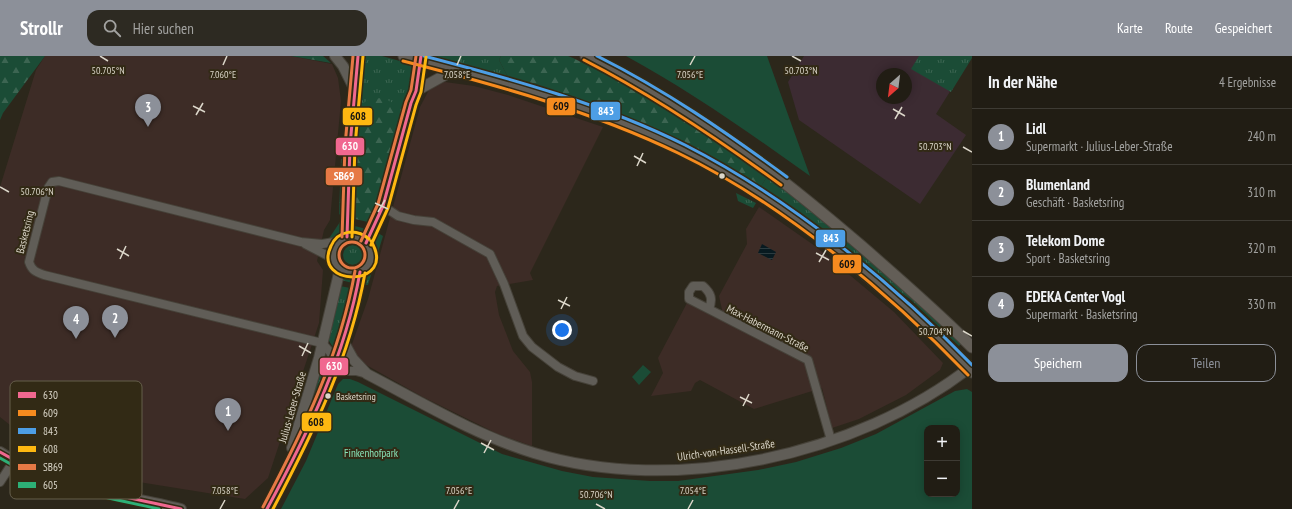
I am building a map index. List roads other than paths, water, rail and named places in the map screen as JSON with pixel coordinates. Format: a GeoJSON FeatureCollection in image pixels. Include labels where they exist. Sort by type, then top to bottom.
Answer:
{"type":"FeatureCollection","features":[{"type":"Feature","properties":{"kind":"main road"},"geometry":{"type":"LineString","coordinates":[[404,56],[421,58],[454,70],[546,96],[674,146],[725,173],[770,200],[821,237],[941,341],[971,369]]}},
{"type":"Feature","properties":{"kind":"main road"},"geometry":{"type":"LineString","coordinates":[[586,56],[656,93],[698,119],[784,181],[911,289],[972,347]]}},
{"type":"Feature","properties":{"kind":"street"},"geometry":{"type":"LineString","coordinates":[[335,56],[340,61],[354,88]]}},
{"type":"Feature","properties":{"kind":"street"},"geometry":{"type":"LineString","coordinates":[[358,56],[354,88],[343,239],[334,252],[334,259],[340,269],[350,273],[360,272]]}},
{"type":"Feature","properties":{"kind":"street"},"geometry":{"type":"LineString","coordinates":[[343,239],[357,237],[366,243],[383,206],[411,103],[416,92],[421,58]]}},
{"type":"Feature","properties":{"kind":"street"},"geometry":{"type":"LineString","coordinates":[[416,92],[454,70]]}},
{"type":"Feature","properties":{"kind":"street","name":"Basketsring"},"geometry":{"type":"LineString","coordinates":[[322,344],[44,275],[35,272],[31,268],[29,262],[48,188],[52,182],[59,181],[301,242],[322,244],[343,239]]}},
{"type":"Feature","properties":{"kind":"street"},"geometry":{"type":"LineString","coordinates":[[383,206],[398,216],[414,220],[433,222],[490,254],[504,284],[523,336],[532,347],[558,367],[575,376],[593,381]]}},
{"type":"Feature","properties":{"kind":"street","name":"Basketsring"},"geometry":{"type":"LineString","coordinates":[[301,242],[334,259]]}},
{"type":"Feature","properties":{"kind":"street","name":"Julius-Leber-Straße"},"geometry":{"type":"LineString","coordinates":[[267,509],[310,423],[343,341],[353,309],[360,272],[365,269],[370,259],[370,253],[366,243]]}},
{"type":"Feature","properties":{"kind":"street","name":"Julius-Leber-Straße"},"geometry":{"type":"LineString","coordinates":[[284,477],[322,344],[340,269]]}},
{"type":"Feature","properties":{"kind":"street","name":"Max-Habermann-Straße"},"geometry":{"type":"LineString","coordinates":[[709,310],[808,360],[831,440]]}},
{"type":"Feature","properties":{"kind":"street","name":"Ulrich-von-Hassell-Straße"},"geometry":{"type":"LineString","coordinates":[[343,341],[353,359],[367,374]]}},
{"type":"Feature","properties":{"kind":"street"},"geometry":{"type":"LineString","coordinates":[[322,344],[330,352],[333,367]]}},
{"type":"Feature","properties":{"kind":"street","name":"Ulrich-von-Hassell-Straße"},"geometry":{"type":"LineString","coordinates":[[333,367],[367,374],[489,436],[535,454],[563,460],[623,469],[675,470],[703,468],[774,456],[831,440],[869,426],[911,407],[971,369]]}},
{"type":"Feature","properties":{"kind":"street"},"geometry":{"type":"LineString","coordinates":[[0,452],[10,460]]}},
{"type":"Feature","properties":{"kind":"street"},"geometry":{"type":"LineString","coordinates":[[0,482],[10,467]]}},
{"type":"Feature","properties":{"kind":"street"},"geometry":{"type":"LineString","coordinates":[[131,499],[181,509]]}},
{"type":"Feature","properties":{"kind":"water"},"geometry":{"type":"Polygon","coordinates":[[[762,244],[776,252],[772,260],[758,253],[762,244]]]}},
{"type":"Feature","properties":{"kind":"place","name":"Telekom Dome"},"geometry":{"type":"Point","coordinates":[148,127]}},
{"type":"Feature","properties":{"kind":"place","name":"Blumenland"},"geometry":{"type":"Point","coordinates":[115,338]}},
{"type":"Feature","properties":{"kind":"place","name":"EDEKA Center Vogl"},"geometry":{"type":"Point","coordinates":[76,339]}},
{"type":"Feature","properties":{"kind":"place","name":"Basketsring"},"geometry":{"type":"Point","coordinates":[328,396]}},
{"type":"Feature","properties":{"kind":"place","name":"Lidl"},"geometry":{"type":"Point","coordinates":[228,431]}},
{"type":"Feature","properties":{"kind":"park label","name":"Finkenhofpark"},"geometry":{"type":"Point","coordinates":[371,453]}}]}
